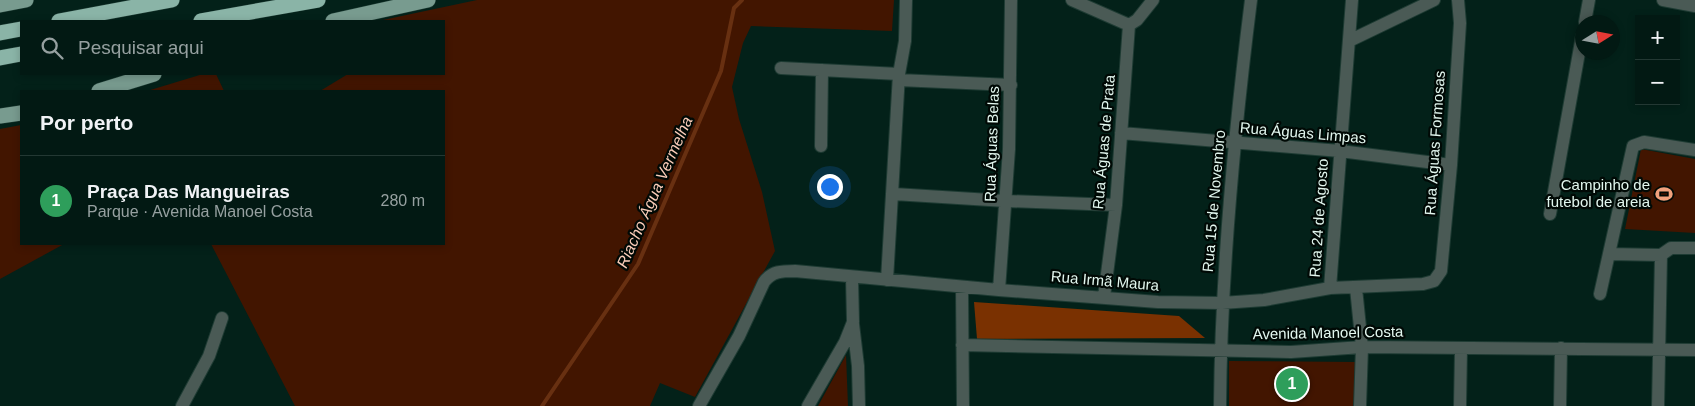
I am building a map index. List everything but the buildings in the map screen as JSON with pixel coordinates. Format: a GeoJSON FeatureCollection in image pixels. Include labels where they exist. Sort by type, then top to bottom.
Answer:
{"type":"FeatureCollection","features":[{"type":"Feature","properties":{"kind":"highway"},"geometry":{"type":"LineString","coordinates":[[64,20],[172,0]]}},
{"type":"Feature","properties":{"kind":"highway"},"geometry":{"type":"LineString","coordinates":[[207,20],[318,0]]}},
{"type":"Feature","properties":{"kind":"highway"},"geometry":{"type":"LineString","coordinates":[[0,33],[20,29]]}},
{"type":"Feature","properties":{"kind":"highway"},"geometry":{"type":"LineString","coordinates":[[0,58],[20,54]]}},
{"type":"Feature","properties":{"kind":"main road"},"geometry":{"type":"LineString","coordinates":[[0,4],[26,0]]}},
{"type":"Feature","properties":{"kind":"main road"},"geometry":{"type":"LineString","coordinates":[[338,20],[428,0]]}},
{"type":"Feature","properties":{"kind":"main road"},"geometry":{"type":"LineString","coordinates":[[103,90],[151,75]]}},
{"type":"Feature","properties":{"kind":"main road"},"geometry":{"type":"LineString","coordinates":[[0,116],[20,113]]}},
{"type":"Feature","properties":{"kind":"street"},"geometry":{"type":"LineString","coordinates":[[887,280],[894,194],[899,77],[905,41],[906,0]]}},
{"type":"Feature","properties":{"kind":"street","name":"Rua Águas Belas"},"geometry":{"type":"LineString","coordinates":[[999,290],[1006,202],[1011,85],[1011,0]]}},
{"type":"Feature","properties":{"kind":"street"},"geometry":{"type":"LineString","coordinates":[[1074,0],[1129,25],[1137,20],[1153,0]]}},
{"type":"Feature","properties":{"kind":"street","name":"Rua 15 de Novembro"},"geometry":{"type":"LineString","coordinates":[[1220,406],[1222,303],[1234,144],[1251,0]]}},
{"type":"Feature","properties":{"kind":"street","name":"Rua 24 de Agosto"},"geometry":{"type":"LineString","coordinates":[[1330,288],[1352,0]]}},
{"type":"Feature","properties":{"kind":"street"},"geometry":{"type":"LineString","coordinates":[[1349,41],[1434,0]]}},
{"type":"Feature","properties":{"kind":"street","name":"Rua Águas Formosas"},"geometry":{"type":"LineString","coordinates":[[1429,283],[1438,277],[1441,271],[1451,165],[1460,23],[1458,0]]}},
{"type":"Feature","properties":{"kind":"street"},"geometry":{"type":"LineString","coordinates":[[1586,15],[1589,0]]}},
{"type":"Feature","properties":{"kind":"street"},"geometry":{"type":"LineString","coordinates":[[1663,0],[1695,6]]}},
{"type":"Feature","properties":{"kind":"street","name":"Rua Águas de Prata"},"geometry":{"type":"LineString","coordinates":[[1104,296],[1116,204],[1129,25]]}},
{"type":"Feature","properties":{"kind":"street"},"geometry":{"type":"LineString","coordinates":[[1550,214],[1578,60]]}},
{"type":"Feature","properties":{"kind":"street"},"geometry":{"type":"LineString","coordinates":[[781,68],[1011,85]]}},
{"type":"Feature","properties":{"kind":"street"},"geometry":{"type":"LineString","coordinates":[[821,146],[822,70]]}},
{"type":"Feature","properties":{"kind":"street","name":"Rua Águas Limpas"},"geometry":{"type":"LineString","coordinates":[[1122,133],[1340,152],[1451,165]]}},
{"type":"Feature","properties":{"kind":"street"},"geometry":{"type":"LineString","coordinates":[[1600,294],[1633,146],[1644,142],[1695,150]]}},
{"type":"Feature","properties":{"kind":"street"},"geometry":{"type":"LineString","coordinates":[[894,194],[1006,202],[1116,204]]}},
{"type":"Feature","properties":{"kind":"street"},"geometry":{"type":"LineString","coordinates":[[1609,254],[1660,255],[1671,248],[1695,248]]}},
{"type":"Feature","properties":{"kind":"street"},"geometry":{"type":"LineString","coordinates":[[1658,406],[1660,255]]}},
{"type":"Feature","properties":{"kind":"street","name":"Rua Irmã Maura"},"geometry":{"type":"LineString","coordinates":[[699,406],[738,336],[764,282],[768,276],[777,272],[795,271],[852,278],[1104,296],[1158,302],[1222,303],[1264,300],[1330,288],[1429,283]]}},
{"type":"Feature","properties":{"kind":"street"},"geometry":{"type":"LineString","coordinates":[[852,278],[852,322],[858,366],[859,406]]}},
{"type":"Feature","properties":{"kind":"street"},"geometry":{"type":"LineString","coordinates":[[962,287],[963,406]]}},
{"type":"Feature","properties":{"kind":"street"},"geometry":{"type":"LineString","coordinates":[[1356,288],[1362,347],[1360,406]]}},
{"type":"Feature","properties":{"kind":"street"},"geometry":{"type":"LineString","coordinates":[[182,406],[209,356],[222,318]]}},
{"type":"Feature","properties":{"kind":"street"},"geometry":{"type":"LineString","coordinates":[[808,406],[845,342],[852,322]]}},
{"type":"Feature","properties":{"kind":"street","name":"Avenida Manoel Costa"},"geometry":{"type":"LineString","coordinates":[[962,346],[1220,349],[1291,352],[1362,347],[1695,350]]}},
{"type":"Feature","properties":{"kind":"street"},"geometry":{"type":"LineString","coordinates":[[1560,406],[1561,348]]}},
{"type":"Feature","properties":{"kind":"street"},"geometry":{"type":"LineString","coordinates":[[1460,406],[1461,349]]}},
{"type":"Feature","properties":{"kind":"shaded area"},"geometry":{"type":"Polygon","coordinates":[[[477,0],[894,0],[892,31],[751,26],[743,43],[732,87],[739,119],[762,192],[775,251],[695,397],[660,383],[650,406],[295,406],[212,245],[445,245],[445,90],[322,90],[346,75],[445,75],[445,20],[383,20],[477,0]]]}},
{"type":"Feature","properties":{"kind":"shaded area"},"geometry":{"type":"Polygon","coordinates":[[[200,75],[216,75],[224,90],[150,90],[200,75]]]}},
{"type":"Feature","properties":{"kind":"shaded area"},"geometry":{"type":"Polygon","coordinates":[[[20,125],[20,245],[62,245],[0,279],[0,129],[20,125]]]}},
{"type":"Feature","properties":{"kind":"shaded area","name":"Campinho de futebol de areia"},"geometry":{"type":"Polygon","coordinates":[[[1641,149],[1695,159],[1695,233],[1625,229],[1641,149]]]}},
{"type":"Feature","properties":{"kind":"shaded area"},"geometry":{"type":"Polygon","coordinates":[[[974,302],[1179,316],[1205,338],[977,339],[974,302]]]}},
{"type":"Feature","properties":{"kind":"shaded area"},"geometry":{"type":"Polygon","coordinates":[[[846,355],[848,406],[818,406],[846,355]]]}},
{"type":"Feature","properties":{"kind":"shaded area"},"geometry":{"type":"Polygon","coordinates":[[[1229,361],[1356,362],[1356,406],[1229,406],[1229,361]]]}},
{"type":"Feature","properties":{"kind":"waterway","name":"Riacho Água Vermelha"},"geometry":{"type":"LineString","coordinates":[[542,406],[638,264],[721,71],[734,8],[742,0]]}},
{"type":"Feature","properties":{"kind":"place","name":"Campinho de futebol de areia"},"geometry":{"type":"Point","coordinates":[1664,194]}},
{"type":"Feature","properties":{"kind":"place","name":"Praça Das Mangueiras"},"geometry":{"type":"Point","coordinates":[1292,384]}}]}
